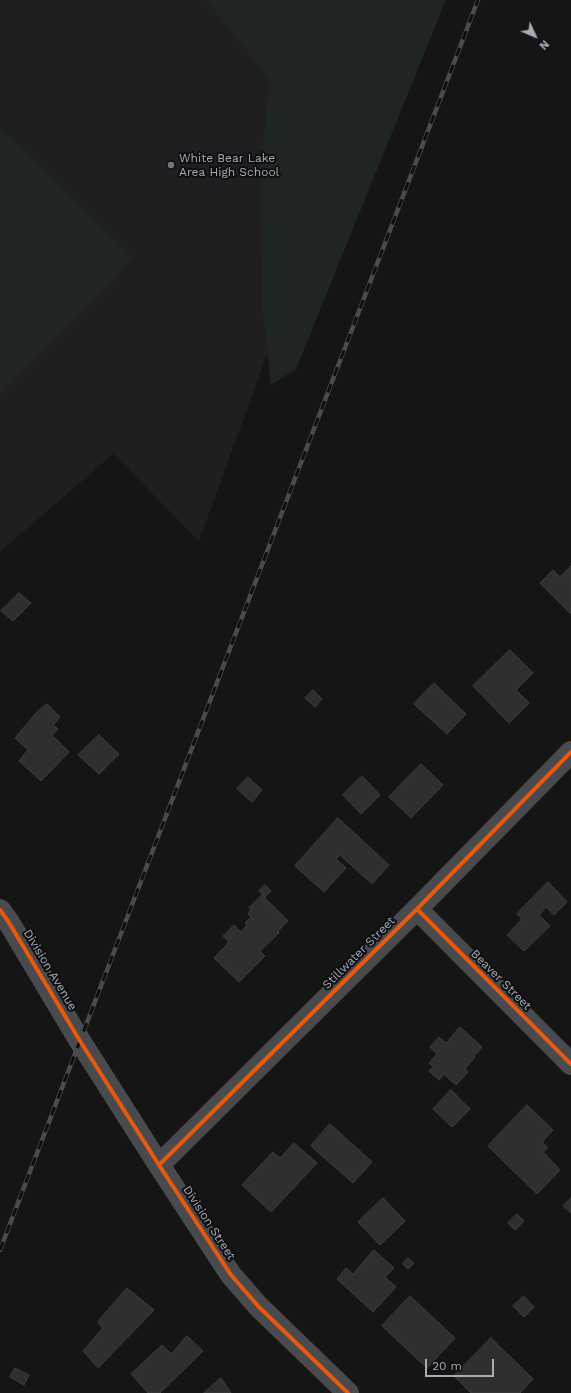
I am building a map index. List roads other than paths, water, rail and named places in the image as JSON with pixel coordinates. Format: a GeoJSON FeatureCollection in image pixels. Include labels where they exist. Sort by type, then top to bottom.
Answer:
{"type":"FeatureCollection","features":[{"type":"Feature","properties":{"kind":"street","name":"Stillwater Street"},"geometry":{"type":"LineString","coordinates":[[159,1166],[417,909],[571,752]]}},
{"type":"Feature","properties":{"kind":"street","name":"Beaver Street"},"geometry":{"type":"LineString","coordinates":[[417,909],[571,1064]]}},
{"type":"Feature","properties":{"kind":"street","name":"Division Avenue"},"geometry":{"type":"LineString","coordinates":[[0,910],[80,1041]]}},
{"type":"Feature","properties":{"kind":"street","name":"Division Street"},"geometry":{"type":"LineString","coordinates":[[80,1041],[159,1166],[231,1275],[259,1307],[348,1393]]}},
{"type":"Feature","properties":{"kind":"railway"},"geometry":{"type":"LineString","coordinates":[[0,1250],[478,0]]}},
{"type":"Feature","properties":{"kind":"place","name":"White Bear Lake Area High School"},"geometry":{"type":"Point","coordinates":[171,165]}}]}
